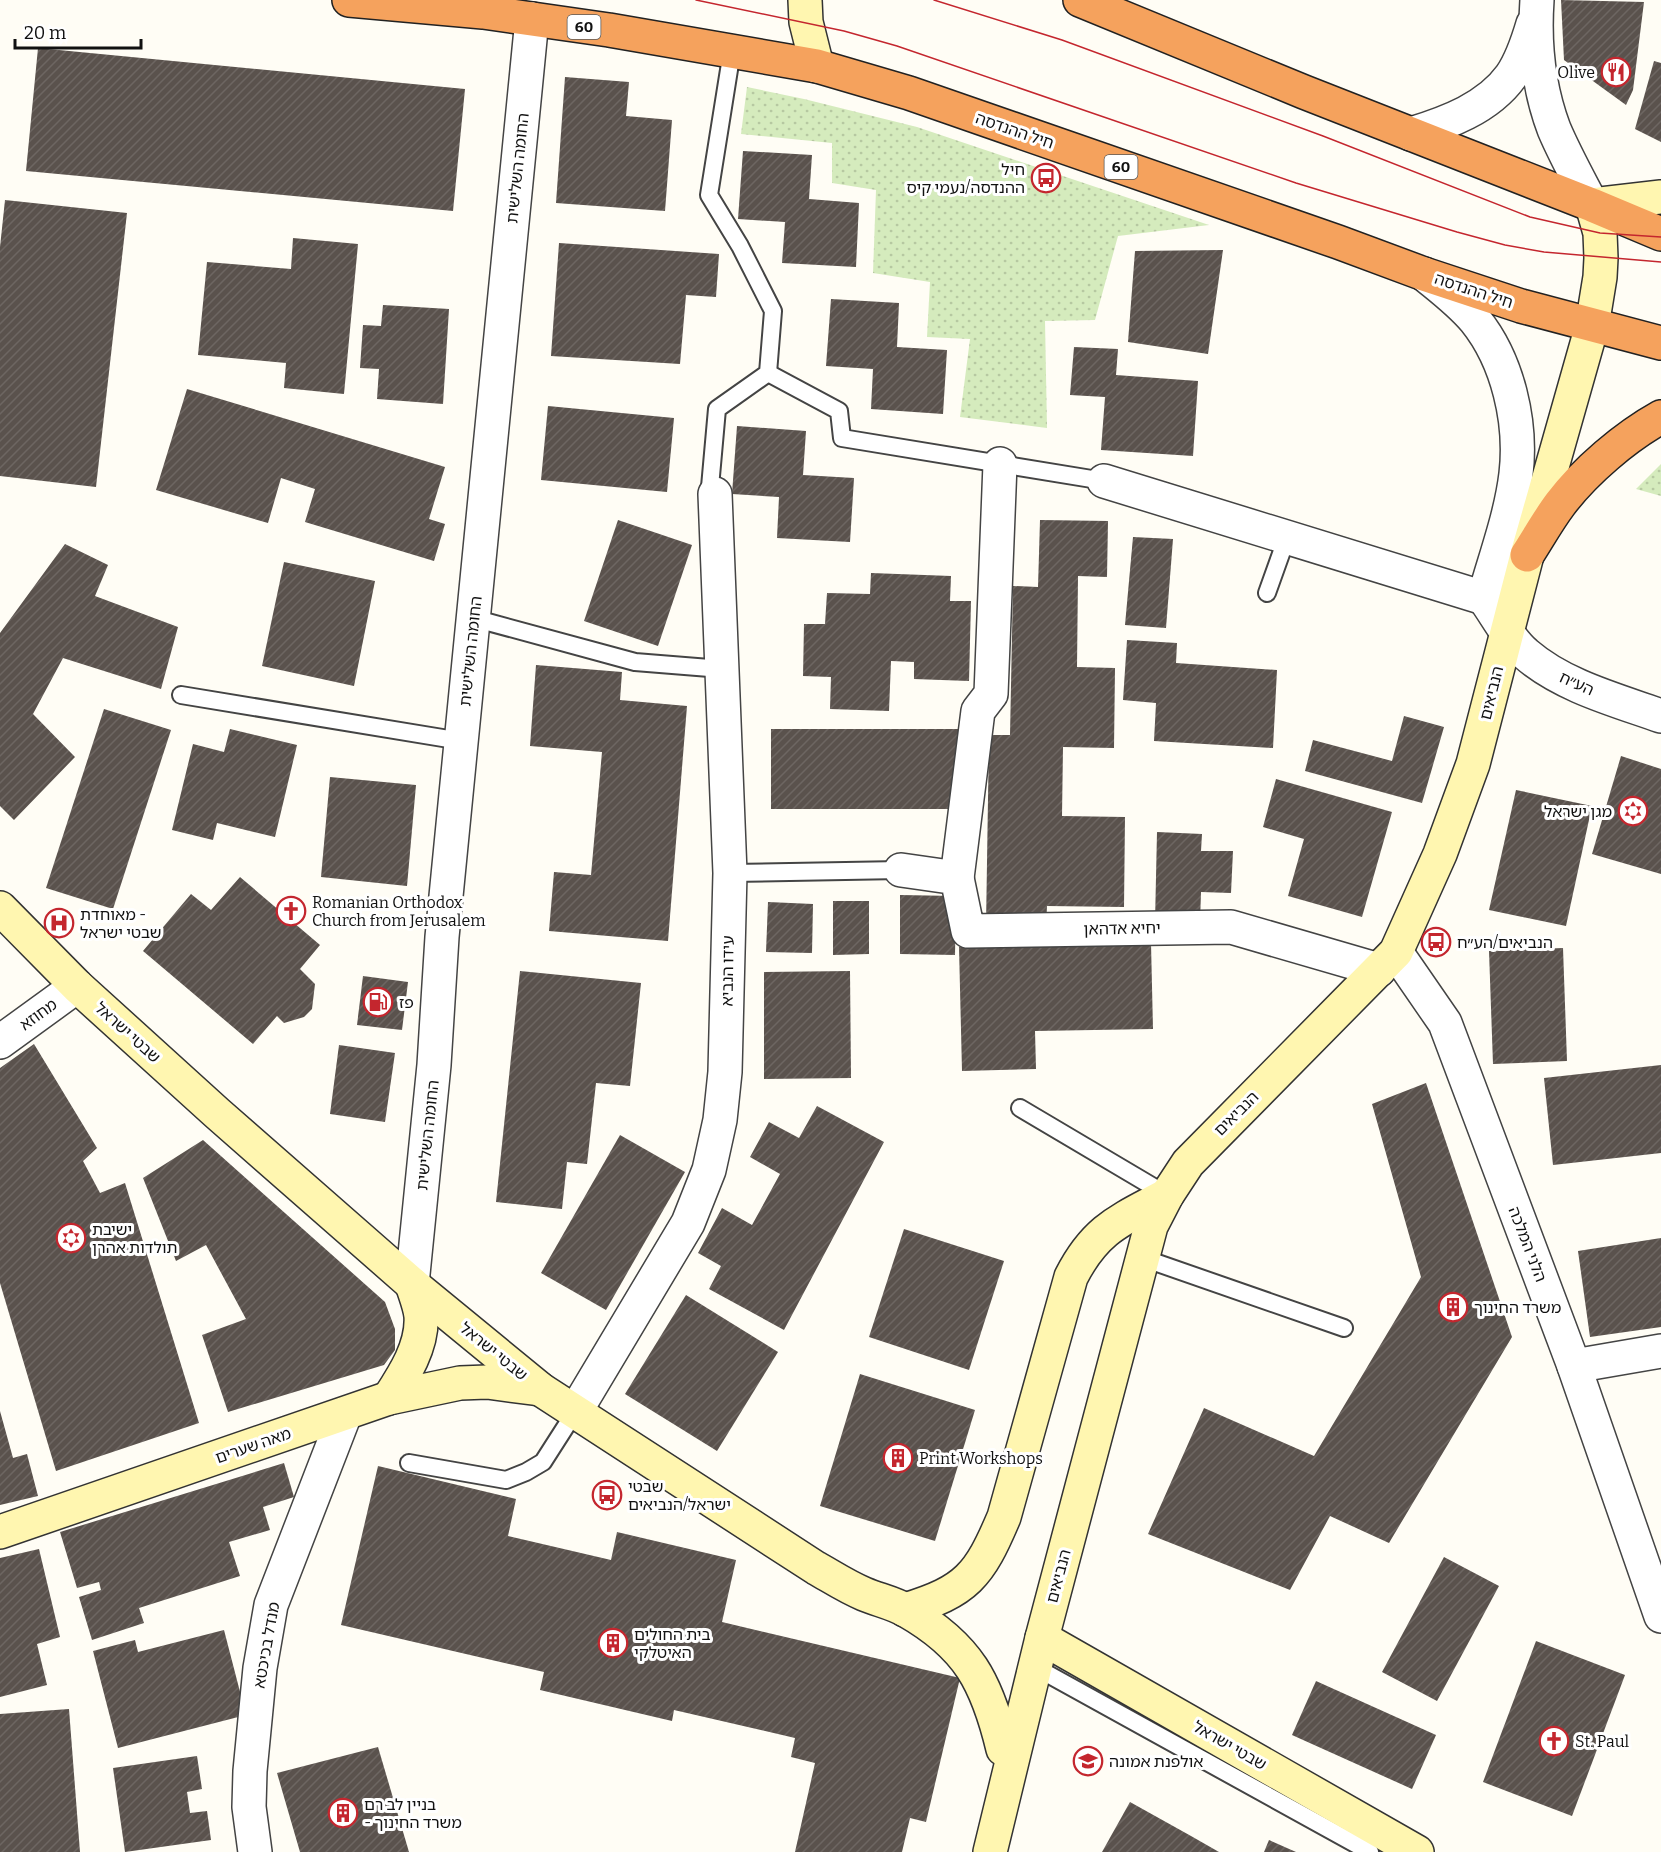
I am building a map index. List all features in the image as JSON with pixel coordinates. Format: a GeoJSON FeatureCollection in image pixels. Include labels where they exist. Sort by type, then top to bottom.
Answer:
{"type":"FeatureCollection","features":[{"type":"Feature","properties":{"kind":"highway","name":"חיל ההנדסה"},"geometry":{"type":"LineString","coordinates":[[349,0],[483,12],[817,66],[909,93],[1521,306],[1661,343]]}},
{"type":"Feature","properties":{"kind":"highway"},"geometry":{"type":"LineString","coordinates":[[1080,0],[1304,92],[1592,204],[1661,234]]}},
{"type":"Feature","properties":{"kind":"highway"},"geometry":{"type":"LineString","coordinates":[[1527,555],[1561,503],[1597,464],[1644,426],[1661,417]]}},
{"type":"Feature","properties":{"kind":"street"},"geometry":{"type":"LineString","coordinates":[[805,0],[806,22],[817,66]]}},
{"type":"Feature","properties":{"kind":"street"},"geometry":{"type":"LineString","coordinates":[[1411,134],[1442,125],[1461,116],[1492,95],[1510,76],[1526,47],[1536,7]]}},
{"type":"Feature","properties":{"kind":"street"},"geometry":{"type":"LineString","coordinates":[[1536,7],[1540,76],[1554,128],[1592,204],[1661,197]]}},
{"type":"Feature","properties":{"kind":"street","name":"החומה השלישית"},"geometry":{"type":"LineString","coordinates":[[412,1284],[434,1065],[442,937],[532,19]]}},
{"type":"Feature","properties":{"kind":"street","name":"הנביאים"},"geometry":{"type":"LineString","coordinates":[[990,1852],[1038,1653],[1151,1227],[1167,1195],[1188,1162],[1388,961],[1440,854],[1473,764],[1506,630],[1592,326],[1601,258],[1600,233],[1592,204]]}},
{"type":"Feature","properties":{"kind":"street"},"geometry":{"type":"LineString","coordinates":[[1424,274],[1474,319],[1497,353],[1512,400],[1516,434],[1516,473],[1511,502],[1484,598]]}},
{"type":"Feature","properties":{"kind":"street"},"geometry":{"type":"LineString","coordinates":[[901,870],[957,878],[978,711],[991,694],[1000,464]]}},
{"type":"Feature","properties":{"kind":"street"},"geometry":{"type":"LineString","coordinates":[[1104,482],[1484,598],[1506,630]]}},
{"type":"Feature","properties":{"kind":"street","name":"עידו הנביא"},"geometry":{"type":"LineString","coordinates":[[575,1412],[688,1223],[709,1170],[720,1120],[725,1071],[730,873],[715,494]]}},
{"type":"Feature","properties":{"kind":"street","name":"הע״ח"},"geometry":{"type":"LineString","coordinates":[[1506,630],[1524,653],[1544,668],[1573,682],[1661,716]]}},
{"type":"Feature","properties":{"kind":"street","name":"יחיא אדהאן"},"geometry":{"type":"LineString","coordinates":[[957,878],[968,931],[1231,927],[1388,961]]}},
{"type":"Feature","properties":{"kind":"street","name":"שבטי ישראל"},"geometry":{"type":"LineString","coordinates":[[0,908],[77,986],[412,1284],[540,1389],[816,1568],[864,1594],[905,1610],[943,1635],[967,1658],[980,1679],[994,1712],[1003,1749]]}},
{"type":"Feature","properties":{"kind":"street","name":"הלני המלכה"},"geometry":{"type":"LineString","coordinates":[[1388,961],[1445,1023],[1574,1366],[1661,1616]]}},
{"type":"Feature","properties":{"kind":"street","name":"מחוזא"},"geometry":{"type":"LineString","coordinates":[[0,1042],[77,986]]}},
{"type":"Feature","properties":{"kind":"street"},"geometry":{"type":"LineString","coordinates":[[905,1610],[948,1594],[963,1585],[977,1570],[990,1550],[1004,1517],[1071,1277],[1083,1254],[1101,1234],[1120,1220],[1167,1195]]}},
{"type":"Feature","properties":{"kind":"street"},"geometry":{"type":"LineString","coordinates":[[389,1398],[406,1372],[417,1345],[421,1316],[412,1284]]}},
{"type":"Feature","properties":{"kind":"street"},"geometry":{"type":"LineString","coordinates":[[1574,1366],[1661,1351]]}},
{"type":"Feature","properties":{"kind":"street","name":"מאה שערים"},"geometry":{"type":"LineString","coordinates":[[0,1532],[389,1398],[460,1383],[486,1382],[540,1389]]}},
{"type":"Feature","properties":{"kind":"street","name":"מנדל בכיכטא"},"geometry":{"type":"LineString","coordinates":[[255,1852],[249,1807],[250,1771],[260,1668],[271,1605],[345,1414]]}},
{"type":"Feature","properties":{"kind":"street","name":"הנביאים"},"geometry":{"type":"LineString","coordinates":[[970,1852],[1003,1749],[1038,1653]]}},
{"type":"Feature","properties":{"kind":"street","name":"שבטי ישראל"},"geometry":{"type":"LineString","coordinates":[[1038,1653],[1417,1852]]}},
{"type":"Feature","properties":{"kind":"lane"},"geometry":{"type":"LineString","coordinates":[[732,51],[709,195],[740,246],[772,311],[768,373]]}},
{"type":"Feature","properties":{"kind":"lane"},"geometry":{"type":"LineString","coordinates":[[768,373],[839,411],[842,438],[1104,482]]}},
{"type":"Feature","properties":{"kind":"lane"},"geometry":{"type":"LineString","coordinates":[[715,494],[710,487],[717,409],[768,373]]}},
{"type":"Feature","properties":{"kind":"lane"},"geometry":{"type":"LineString","coordinates":[[1267,593],[1287,537]]}},
{"type":"Feature","properties":{"kind":"lane"},"geometry":{"type":"LineString","coordinates":[[473,618],[635,662],[722,669]]}},
{"type":"Feature","properties":{"kind":"lane"},"geometry":{"type":"LineString","coordinates":[[182,695],[461,741]]}},
{"type":"Feature","properties":{"kind":"lane"},"geometry":{"type":"LineString","coordinates":[[730,873],[901,870]]}},
{"type":"Feature","properties":{"kind":"lane"},"geometry":{"type":"LineString","coordinates":[[1020,1108],[1167,1195]]}},
{"type":"Feature","properties":{"kind":"lane"},"geometry":{"type":"LineString","coordinates":[[1143,1258],[1344,1328]]}},
{"type":"Feature","properties":{"kind":"lane"},"geometry":{"type":"LineString","coordinates":[[409,1463],[506,1480],[526,1473],[543,1462],[575,1412]]}},
{"type":"Feature","properties":{"kind":"lane","name":"שבטי ישראל"},"geometry":{"type":"LineString","coordinates":[[1038,1653],[1370,1852]]}},
{"type":"Feature","properties":{"kind":"green space"},"geometry":{"type":"Polygon","coordinates":[[[747,87],[917,127],[1209,225],[1118,236],[1095,320],[1045,321],[1047,428],[960,417],[970,339],[927,337],[930,282],[873,273],[876,190],[832,183],[832,143],[741,134],[747,87]]]}},
{"type":"Feature","properties":{"kind":"green space"},"geometry":{"type":"Polygon","coordinates":[[[1661,464],[1661,496],[1636,489],[1661,464]]]}},
{"type":"Feature","properties":{"kind":"building"},"geometry":{"type":"Polygon","coordinates":[[[1561,0],[1644,2],[1633,90],[1626,105],[1564,60],[1561,0]]]}},
{"type":"Feature","properties":{"kind":"building"},"geometry":{"type":"Polygon","coordinates":[[[38,48],[465,89],[453,211],[26,171],[38,48]]]}},
{"type":"Feature","properties":{"kind":"building"},"geometry":{"type":"Polygon","coordinates":[[[1654,61],[1661,63],[1661,142],[1635,129],[1654,61]]]}},
{"type":"Feature","properties":{"kind":"building"},"geometry":{"type":"Polygon","coordinates":[[[565,77],[629,82],[626,116],[672,120],[665,211],[556,203],[565,77]]]}},
{"type":"Feature","properties":{"kind":"building"},"geometry":{"type":"Polygon","coordinates":[[[743,151],[812,155],[809,199],[859,203],[856,267],[782,263],[785,222],[738,219],[743,151]]]}},
{"type":"Feature","properties":{"kind":"building"},"geometry":{"type":"Polygon","coordinates":[[[5,200],[127,213],[96,487],[0,476],[0,247],[5,200]]]}},
{"type":"Feature","properties":{"kind":"building"},"geometry":{"type":"Polygon","coordinates":[[[293,238],[358,244],[344,394],[284,388],[286,363],[198,355],[207,262],[291,269],[293,238]]]}},
{"type":"Feature","properties":{"kind":"building"},"geometry":{"type":"Polygon","coordinates":[[[559,243],[719,254],[716,297],[686,295],[680,364],[551,356],[559,243]]]}},
{"type":"Feature","properties":{"kind":"building"},"geometry":{"type":"Polygon","coordinates":[[[1223,250],[1208,354],[1128,342],[1135,251],[1223,250]]]}},
{"type":"Feature","properties":{"kind":"building"},"geometry":{"type":"Polygon","coordinates":[[[831,299],[899,303],[897,347],[947,350],[943,414],[871,409],[873,369],[826,366],[831,299]]]}},
{"type":"Feature","properties":{"kind":"building"},"geometry":{"type":"Polygon","coordinates":[[[383,305],[449,309],[443,404],[377,399],[379,369],[360,368],[363,325],[381,326],[383,305]]]}},
{"type":"Feature","properties":{"kind":"building"},"geometry":{"type":"Polygon","coordinates":[[[1074,347],[1118,349],[1116,375],[1198,381],[1193,456],[1101,450],[1105,397],[1070,395],[1074,347]]]}},
{"type":"Feature","properties":{"kind":"building"},"geometry":{"type":"Polygon","coordinates":[[[187,389],[445,467],[429,519],[445,524],[434,561],[305,522],[315,489],[281,478],[268,523],[156,490],[187,389]]]}},
{"type":"Feature","properties":{"kind":"building"},"geometry":{"type":"Polygon","coordinates":[[[548,406],[674,418],[667,492],[541,480],[548,406]]]}},
{"type":"Feature","properties":{"kind":"building"},"geometry":{"type":"Polygon","coordinates":[[[737,426],[806,431],[803,475],[854,478],[850,542],[777,538],[779,497],[732,494],[737,426]]]}},
{"type":"Feature","properties":{"kind":"building"},"geometry":{"type":"Polygon","coordinates":[[[618,520],[692,545],[658,646],[584,621],[618,520]]]}},
{"type":"Feature","properties":{"kind":"building"},"geometry":{"type":"Polygon","coordinates":[[[1040,520],[1108,521],[1107,577],[1078,576],[1077,667],[1115,668],[1114,748],[1063,747],[1062,816],[1125,817],[1124,907],[1047,906],[1046,927],[986,926],[989,735],[1010,735],[1013,586],[1038,587],[1040,520]]]}},
{"type":"Feature","properties":{"kind":"building"},"geometry":{"type":"Polygon","coordinates":[[[1133,537],[1173,539],[1166,628],[1125,625],[1133,537]]]}},
{"type":"Feature","properties":{"kind":"building"},"geometry":{"type":"Polygon","coordinates":[[[65,544],[108,565],[95,596],[178,627],[161,689],[63,658],[33,714],[75,757],[14,820],[0,806],[0,633],[65,544]]]}},
{"type":"Feature","properties":{"kind":"building"},"geometry":{"type":"Polygon","coordinates":[[[284,562],[375,581],[354,686],[262,666],[284,562]]]}},
{"type":"Feature","properties":{"kind":"building"},"geometry":{"type":"Polygon","coordinates":[[[871,573],[951,576],[950,601],[971,601],[969,681],[914,679],[914,662],[891,661],[889,711],[830,709],[831,677],[803,676],[804,624],[825,624],[827,593],[870,594],[871,573]]]}},
{"type":"Feature","properties":{"kind":"building"},"geometry":{"type":"Polygon","coordinates":[[[1127,640],[1177,643],[1176,663],[1277,670],[1273,748],[1154,741],[1156,703],[1123,700],[1127,640]]]}},
{"type":"Feature","properties":{"kind":"building"},"geometry":{"type":"Polygon","coordinates":[[[536,665],[622,672],[620,700],[687,706],[668,941],[549,931],[554,872],[591,875],[602,752],[530,746],[536,665]]]}},
{"type":"Feature","properties":{"kind":"building"},"geometry":{"type":"Polygon","coordinates":[[[104,709],[171,730],[113,909],[46,888],[104,709]]]}},
{"type":"Feature","properties":{"kind":"building"},"geometry":{"type":"Polygon","coordinates":[[[1404,716],[1444,727],[1422,803],[1305,771],[1313,740],[1392,761],[1404,716]]]}},
{"type":"Feature","properties":{"kind":"building"},"geometry":{"type":"Polygon","coordinates":[[[230,729],[297,745],[275,837],[217,823],[213,840],[172,830],[193,744],[224,752],[230,729]]]}},
{"type":"Feature","properties":{"kind":"building"},"geometry":{"type":"Polygon","coordinates":[[[771,729],[963,729],[963,809],[771,809],[771,729]]]}},
{"type":"Feature","properties":{"kind":"building","name":"מגן ישראל"},"geometry":{"type":"Polygon","coordinates":[[[1621,756],[1661,769],[1661,874],[1592,854],[1621,756]]]}},
{"type":"Feature","properties":{"kind":"building"},"geometry":{"type":"Polygon","coordinates":[[[330,777],[416,785],[407,886],[321,877],[330,777]]]}},
{"type":"Feature","properties":{"kind":"building"},"geometry":{"type":"Polygon","coordinates":[[[1276,779],[1392,812],[1362,917],[1288,896],[1304,839],[1263,827],[1276,779]]]}},
{"type":"Feature","properties":{"kind":"building"},"geometry":{"type":"Polygon","coordinates":[[[1516,790],[1592,806],[1566,926],[1489,910],[1516,790]]]}},
{"type":"Feature","properties":{"kind":"building"},"geometry":{"type":"Polygon","coordinates":[[[1157,832],[1202,834],[1201,851],[1233,851],[1231,893],[1201,892],[1200,923],[1155,922],[1157,832]]]}},
{"type":"Feature","properties":{"kind":"building"},"geometry":{"type":"Polygon","coordinates":[[[240,877],[320,945],[300,969],[315,984],[312,1009],[304,1017],[284,1023],[277,1016],[253,1044],[143,951],[191,894],[211,910],[240,877]]]}},
{"type":"Feature","properties":{"kind":"building"},"geometry":{"type":"Polygon","coordinates":[[[900,895],[956,896],[955,955],[900,954],[900,895]]]}},
{"type":"Feature","properties":{"kind":"building"},"geometry":{"type":"Polygon","coordinates":[[[833,901],[869,901],[869,954],[833,955],[833,901]]]}},
{"type":"Feature","properties":{"kind":"building"},"geometry":{"type":"Polygon","coordinates":[[[768,902],[813,904],[812,953],[766,952],[768,902]]]}},
{"type":"Feature","properties":{"kind":"building"},"geometry":{"type":"Polygon","coordinates":[[[1151,943],[1153,1029],[1035,1031],[1036,1069],[962,1071],[959,947],[1151,943]]]}},
{"type":"Feature","properties":{"kind":"building"},"geometry":{"type":"Polygon","coordinates":[[[1563,948],[1567,1061],[1493,1064],[1489,951],[1563,948]]]}},
{"type":"Feature","properties":{"kind":"building"},"geometry":{"type":"Polygon","coordinates":[[[520,971],[641,983],[630,1086],[596,1083],[587,1164],[567,1162],[562,1209],[496,1202],[520,971]]]}},
{"type":"Feature","properties":{"kind":"building"},"geometry":{"type":"Polygon","coordinates":[[[850,971],[851,1078],[764,1079],[764,972],[850,971]]]}},
{"type":"Feature","properties":{"kind":"building"},"geometry":{"type":"Polygon","coordinates":[[[363,976],[408,982],[402,1030],[357,1025],[363,976]]]}},
{"type":"Feature","properties":{"kind":"building","name":"ישיבת תולדות אהרן"},"geometry":{"type":"Polygon","coordinates":[[[34,1044],[97,1148],[83,1161],[100,1193],[125,1183],[199,1423],[56,1471],[0,1283],[0,1068],[34,1044]]]}},
{"type":"Feature","properties":{"kind":"building"},"geometry":{"type":"Polygon","coordinates":[[[339,1045],[395,1053],[385,1122],[330,1114],[339,1045]]]}},
{"type":"Feature","properties":{"kind":"building"},"geometry":{"type":"Polygon","coordinates":[[[1661,1065],[1661,1153],[1553,1165],[1544,1078],[1661,1065]]]}},
{"type":"Feature","properties":{"kind":"building","name":"משרד החינוך"},"geometry":{"type":"Polygon","coordinates":[[[1426,1083],[1512,1337],[1389,1543],[1330,1516],[1290,1590],[1148,1534],[1204,1408],[1314,1456],[1421,1277],[1372,1104],[1426,1083]]]}},
{"type":"Feature","properties":{"kind":"building"},"geometry":{"type":"Polygon","coordinates":[[[817,1106],[884,1142],[784,1330],[709,1289],[721,1266],[698,1253],[722,1208],[752,1225],[780,1174],[750,1157],[769,1122],[799,1138],[817,1106]]]}},
{"type":"Feature","properties":{"kind":"building"},"geometry":{"type":"Polygon","coordinates":[[[620,1135],[685,1172],[606,1310],[541,1273],[620,1135]]]}},
{"type":"Feature","properties":{"kind":"building"},"geometry":{"type":"Polygon","coordinates":[[[203,1140],[385,1302],[395,1329],[395,1350],[384,1365],[228,1412],[202,1335],[246,1319],[206,1245],[176,1261],[143,1178],[203,1140]]]}},
{"type":"Feature","properties":{"kind":"building"},"geometry":{"type":"Polygon","coordinates":[[[904,1229],[1004,1261],[969,1370],[869,1337],[904,1229]]]}},
{"type":"Feature","properties":{"kind":"building"},"geometry":{"type":"Polygon","coordinates":[[[1661,1238],[1661,1327],[1590,1337],[1578,1251],[1661,1238]]]}},
{"type":"Feature","properties":{"kind":"building"},"geometry":{"type":"Polygon","coordinates":[[[686,1295],[778,1352],[717,1451],[625,1394],[686,1295]]]}},
{"type":"Feature","properties":{"kind":"building","name":"Print Workshops"},"geometry":{"type":"Polygon","coordinates":[[[860,1374],[975,1410],[935,1541],[820,1506],[860,1374]]]}},
{"type":"Feature","properties":{"kind":"building"},"geometry":{"type":"Polygon","coordinates":[[[0,1411],[13,1458],[27,1454],[38,1496],[0,1505],[0,1411]]]}},
{"type":"Feature","properties":{"kind":"building"},"geometry":{"type":"Polygon","coordinates":[[[284,1463],[294,1497],[263,1507],[270,1530],[229,1542],[240,1576],[139,1608],[144,1623],[92,1640],[79,1597],[101,1590],[99,1582],[77,1588],[60,1532],[284,1463]]]}},
{"type":"Feature","properties":{"kind":"building","name":"בית החולים האיטלקי"},"geometry":{"type":"Polygon","coordinates":[[[378,1466],[516,1499],[508,1536],[611,1560],[617,1532],[736,1560],[722,1622],[960,1678],[926,1822],[910,1818],[902,1852],[795,1852],[815,1763],[791,1757],[795,1738],[674,1710],[672,1721],[540,1690],[544,1672],[341,1625],[378,1466]]]}},
{"type":"Feature","properties":{"kind":"building"},"geometry":{"type":"Polygon","coordinates":[[[39,1549],[60,1637],[37,1644],[47,1685],[0,1697],[0,1558],[39,1549]]]}},
{"type":"Feature","properties":{"kind":"building"},"geometry":{"type":"Polygon","coordinates":[[[1444,1557],[1499,1586],[1437,1701],[1382,1672],[1444,1557]]]}},
{"type":"Feature","properties":{"kind":"building"},"geometry":{"type":"Polygon","coordinates":[[[224,1630],[246,1715],[118,1748],[93,1651],[135,1640],[138,1652],[224,1630]]]}},
{"type":"Feature","properties":{"kind":"building"},"geometry":{"type":"Polygon","coordinates":[[[1536,1641],[1625,1675],[1572,1816],[1483,1782],[1536,1641]]]}},
{"type":"Feature","properties":{"kind":"building"},"geometry":{"type":"Polygon","coordinates":[[[1316,1681],[1436,1735],[1412,1789],[1292,1735],[1316,1681]]]}},
{"type":"Feature","properties":{"kind":"building"},"geometry":{"type":"Polygon","coordinates":[[[69,1709],[80,1852],[0,1852],[0,1714],[69,1709]]]}},
{"type":"Feature","properties":{"kind":"building","name":"בניין לב רם - משרד החינוך"},"geometry":{"type":"Polygon","coordinates":[[[378,1747],[409,1852],[300,1852],[277,1773],[378,1747]]]}},
{"type":"Feature","properties":{"kind":"building"},"geometry":{"type":"Polygon","coordinates":[[[197,1756],[202,1789],[187,1792],[190,1813],[207,1811],[211,1840],[125,1852],[113,1768],[197,1756]]]}},
{"type":"Feature","properties":{"kind":"building"},"geometry":{"type":"Polygon","coordinates":[[[1130,1802],[1191,1836],[1219,1852],[1102,1852],[1130,1802]]]}},
{"type":"Feature","properties":{"kind":"building"},"geometry":{"type":"Polygon","coordinates":[[[1269,1840],[1296,1852],[1264,1852],[1269,1840]]]}},
{"type":"Feature","properties":{"kind":"tram line"},"geometry":{"type":"LineString","coordinates":[[696,0],[844,31],[897,46],[1296,183],[1457,232],[1505,245],[1544,252],[1661,262]]}},
{"type":"Feature","properties":{"kind":"tram line"},"geometry":{"type":"LineString","coordinates":[[934,0],[1062,40],[1323,136],[1530,217],[1600,233],[1661,237]]}},
{"type":"Feature","properties":{"kind":"place","name":"Olive"},"geometry":{"type":"Point","coordinates":[1616,72]}},
{"type":"Feature","properties":{"kind":"place","name":"חיל ההנדסה/נעמי קיס"},"geometry":{"type":"Point","coordinates":[1046,178]}},
{"type":"Feature","properties":{"kind":"place","name":"מגן ישראל"},"geometry":{"type":"Point","coordinates":[1633,811]}},
{"type":"Feature","properties":{"kind":"place","name":"Romanian Orthodox Church from Jerusalem"},"geometry":{"type":"Point","coordinates":[291,911]}},
{"type":"Feature","properties":{"kind":"place","name":"מאוחדת - שבטי ישראל"},"geometry":{"type":"Point","coordinates":[59,923]}},
{"type":"Feature","properties":{"kind":"place","name":"הנביאים/הע״ח"},"geometry":{"type":"Point","coordinates":[1436,942]}},
{"type":"Feature","properties":{"kind":"place","name":"פז"},"geometry":{"type":"Point","coordinates":[378,1002]}},
{"type":"Feature","properties":{"kind":"place","name":"ישיבת תולדות אהרן"},"geometry":{"type":"Point","coordinates":[71,1238]}},
{"type":"Feature","properties":{"kind":"place","name":"משרד החינוך"},"geometry":{"type":"Point","coordinates":[1453,1307]}},
{"type":"Feature","properties":{"kind":"place","name":"Print Workshops"},"geometry":{"type":"Point","coordinates":[898,1458]}},
{"type":"Feature","properties":{"kind":"place","name":"שבטי ישראל/הנביאים"},"geometry":{"type":"Point","coordinates":[607,1495]}},
{"type":"Feature","properties":{"kind":"place","name":"בית החולים האיטלקי"},"geometry":{"type":"Point","coordinates":[613,1643]}},
{"type":"Feature","properties":{"kind":"place","name":"St. Paul"},"geometry":{"type":"Point","coordinates":[1554,1741]}},
{"type":"Feature","properties":{"kind":"place","name":"אולפנת אמונה"},"geometry":{"type":"Point","coordinates":[1088,1761]}},
{"type":"Feature","properties":{"kind":"place","name":"בניין לב רם - משרד החינוך"},"geometry":{"type":"Point","coordinates":[343,1813]}}]}
